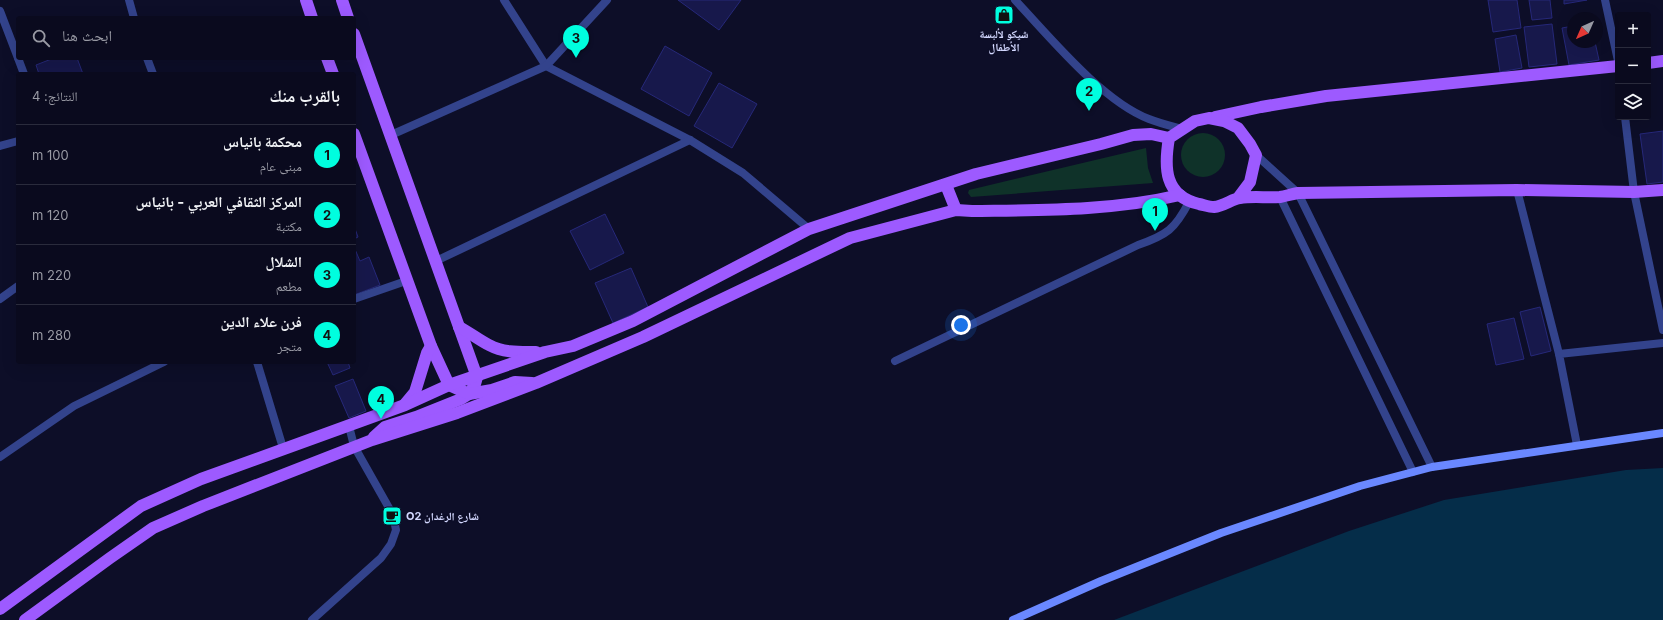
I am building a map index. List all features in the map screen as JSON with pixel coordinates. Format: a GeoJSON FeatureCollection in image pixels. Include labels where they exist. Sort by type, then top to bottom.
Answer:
{"type":"FeatureCollection","features":[{"type":"Feature","properties":{"kind":"main road"},"geometry":{"type":"LineString","coordinates":[[306,0],[311,16]]}},
{"type":"Feature","properties":{"kind":"main road"},"geometry":{"type":"LineString","coordinates":[[342,0],[347,16]]}},
{"type":"Feature","properties":{"kind":"main road"},"geometry":{"type":"LineString","coordinates":[[356,39],[477,377],[469,394]]}},
{"type":"Feature","properties":{"kind":"main road"},"geometry":{"type":"LineString","coordinates":[[328,60],[331,72]]}},
{"type":"Feature","properties":{"kind":"main road"},"geometry":{"type":"LineString","coordinates":[[1651,63],[1663,61]]}},
{"type":"Feature","properties":{"kind":"main road"},"geometry":{"type":"LineString","coordinates":[[1184,199],[1171,184],[1166,169],[1166,154],[1169,138],[1195,121],[1261,107],[1326,96],[1615,66]]}},
{"type":"Feature","properties":{"kind":"main road"},"geometry":{"type":"LineString","coordinates":[[1210,118],[1224,121],[1238,128],[1256,155],[1250,182],[1238,198]]}},
{"type":"Feature","properties":{"kind":"main road"},"geometry":{"type":"LineString","coordinates":[[0,609],[142,506],[201,479],[282,448],[349,426],[405,405],[449,385],[477,377],[545,352],[573,346],[633,321],[809,229],[976,174],[1133,135],[1151,134],[1169,138]]}},
{"type":"Feature","properties":{"kind":"main road"},"geometry":{"type":"LineString","coordinates":[[357,149],[431,346],[449,385],[469,394]]}},
{"type":"Feature","properties":{"kind":"main road"},"geometry":{"type":"LineString","coordinates":[[946,185],[956,210]]}},
{"type":"Feature","properties":{"kind":"main road"},"geometry":{"type":"LineString","coordinates":[[25,620],[154,528],[203,506],[354,446],[458,413],[536,383],[643,337],[850,238],[956,210],[1075,210],[1184,199],[1213,207],[1226,204],[1238,198],[1280,196],[1298,193],[1517,190],[1634,192],[1663,190]]}},
{"type":"Feature","properties":{"kind":"main road"},"geometry":{"type":"LineString","coordinates":[[459,327],[489,345],[501,350],[512,352],[545,352]]}},
{"type":"Feature","properties":{"kind":"main road"},"geometry":{"type":"LineString","coordinates":[[405,405],[415,392],[426,352],[431,346]]}},
{"type":"Feature","properties":{"kind":"main road"},"geometry":{"type":"LineString","coordinates":[[372,440],[385,427],[416,417],[461,399],[469,394],[492,390],[515,382],[536,383]]}},
{"type":"Feature","properties":{"kind":"street"},"geometry":{"type":"LineString","coordinates":[[129,0],[133,16]]}},
{"type":"Feature","properties":{"kind":"street"},"geometry":{"type":"LineString","coordinates":[[504,0],[546,66],[690,140],[743,174],[809,229]]}},
{"type":"Feature","properties":{"kind":"street"},"geometry":{"type":"LineString","coordinates":[[391,135],[546,66],[607,0]]}},
{"type":"Feature","properties":{"kind":"street"},"geometry":{"type":"LineString","coordinates":[[1015,0],[1081,69],[1115,100],[1148,119],[1182,129]]}},
{"type":"Feature","properties":{"kind":"street"},"geometry":{"type":"LineString","coordinates":[[1605,0],[1615,48]]}},
{"type":"Feature","properties":{"kind":"street"},"geometry":{"type":"LineString","coordinates":[[0,11],[16,53]]}},
{"type":"Feature","properties":{"kind":"street"},"geometry":{"type":"LineString","coordinates":[[19,60],[23,72]]}},
{"type":"Feature","properties":{"kind":"street"},"geometry":{"type":"LineString","coordinates":[[148,60],[151,72]]}},
{"type":"Feature","properties":{"kind":"street"},"geometry":{"type":"LineString","coordinates":[[1625,120],[1634,192],[1663,330]]}},
{"type":"Feature","properties":{"kind":"street"},"geometry":{"type":"LineString","coordinates":[[436,261],[690,140]]}},
{"type":"Feature","properties":{"kind":"street"},"geometry":{"type":"LineString","coordinates":[[0,146],[16,142]]}},
{"type":"Feature","properties":{"kind":"street"},"geometry":{"type":"LineString","coordinates":[[1256,155],[1298,193],[1432,467]]}},
{"type":"Feature","properties":{"kind":"street"},"geometry":{"type":"LineString","coordinates":[[1517,190],[1560,354],[1577,445]]}},
{"type":"Feature","properties":{"kind":"street"},"geometry":{"type":"LineString","coordinates":[[1280,196],[1413,472]]}},
{"type":"Feature","properties":{"kind":"street"},"geometry":{"type":"LineString","coordinates":[[895,361],[1138,245],[1158,238],[1170,230],[1180,220],[1184,199]]}},
{"type":"Feature","properties":{"kind":"street"},"geometry":{"type":"LineString","coordinates":[[356,298],[406,281]]}},
{"type":"Feature","properties":{"kind":"street"},"geometry":{"type":"LineString","coordinates":[[0,299],[16,287]]}},
{"type":"Feature","properties":{"kind":"street"},"geometry":{"type":"LineString","coordinates":[[1560,354],[1663,342]]}},
{"type":"Feature","properties":{"kind":"street"},"geometry":{"type":"LineString","coordinates":[[0,457],[74,406],[160,364]]}},
{"type":"Feature","properties":{"kind":"street"},"geometry":{"type":"LineString","coordinates":[[258,364],[282,448]]}},
{"type":"Feature","properties":{"kind":"street"},"geometry":{"type":"LineString","coordinates":[[312,620],[381,558],[391,544],[396,530],[393,515],[354,446],[349,426]]}},
{"type":"Feature","properties":{"kind":"street"},"geometry":{"type":"LineString","coordinates":[[1013,620],[1102,581],[1222,533],[1360,486],[1432,467],[1663,433]]}},
{"type":"Feature","properties":{"kind":"green space"},"geometry":{"type":"Polygon","coordinates":[[[1203,133],[1215,137],[1221,143],[1225,155],[1221,167],[1215,173],[1203,177],[1191,173],[1185,167],[1181,155],[1185,143],[1191,137],[1203,133]]]}},
{"type":"Feature","properties":{"kind":"green space"},"geometry":{"type":"Polygon","coordinates":[[[1146,148],[1148,168],[1153,183],[971,197],[968,193],[969,190],[1146,148]]]}},
{"type":"Feature","properties":{"kind":"water"},"geometry":{"type":"Polygon","coordinates":[[[1663,468],[1663,620],[1114,620],[1349,531],[1444,500],[1626,470],[1663,468]]]}},
{"type":"Feature","properties":{"kind":"building"},"geometry":{"type":"Polygon","coordinates":[[[678,0],[741,0],[719,30],[678,0]]]}},
{"type":"Feature","properties":{"kind":"building"},"geometry":{"type":"Polygon","coordinates":[[[1488,0],[1517,0],[1521,28],[1493,32],[1488,0]]]}},
{"type":"Feature","properties":{"kind":"building"},"geometry":{"type":"Polygon","coordinates":[[[1529,0],[1550,0],[1552,18],[1532,20],[1529,0]]]}},
{"type":"Feature","properties":{"kind":"building"},"geometry":{"type":"Polygon","coordinates":[[[1564,0],[1587,0],[1564,4],[1564,0]]]}},
{"type":"Feature","properties":{"kind":"building"},"geometry":{"type":"Polygon","coordinates":[[[1552,24],[1557,64],[1529,67],[1524,27],[1552,24]]]}},
{"type":"Feature","properties":{"kind":"building"},"geometry":{"type":"Polygon","coordinates":[[[1567,27],[1567,48],[1596,48],[1599,60],[1569,65],[1562,28],[1567,27]]]}},
{"type":"Feature","properties":{"kind":"building"},"geometry":{"type":"Polygon","coordinates":[[[1516,35],[1522,68],[1500,72],[1495,39],[1516,35]]]}},
{"type":"Feature","properties":{"kind":"building"},"geometry":{"type":"Polygon","coordinates":[[[665,46],[712,73],[689,116],[641,89],[665,46]]]}},
{"type":"Feature","properties":{"kind":"building"},"geometry":{"type":"Polygon","coordinates":[[[49,60],[78,60],[82,72],[38,72],[36,65],[49,60]]]}},
{"type":"Feature","properties":{"kind":"building"},"geometry":{"type":"Polygon","coordinates":[[[719,83],[757,104],[732,148],[694,126],[719,83]]]}},
{"type":"Feature","properties":{"kind":"building"},"geometry":{"type":"Polygon","coordinates":[[[1663,131],[1663,182],[1647,184],[1640,134],[1663,131]]]}},
{"type":"Feature","properties":{"kind":"building"},"geometry":{"type":"Polygon","coordinates":[[[605,214],[624,253],[590,270],[570,231],[605,214]]]}},
{"type":"Feature","properties":{"kind":"building"},"geometry":{"type":"Polygon","coordinates":[[[356,252],[360,261],[369,257],[380,285],[356,294],[356,252]]]}},
{"type":"Feature","properties":{"kind":"building"},"geometry":{"type":"Polygon","coordinates":[[[631,268],[648,307],[613,323],[595,283],[631,268]]]}},
{"type":"Feature","properties":{"kind":"building"},"geometry":{"type":"Polygon","coordinates":[[[1540,307],[1551,351],[1531,356],[1520,312],[1540,307]]]}},
{"type":"Feature","properties":{"kind":"building"},"geometry":{"type":"Polygon","coordinates":[[[1514,318],[1524,359],[1496,365],[1487,324],[1514,318]]]}},
{"type":"Feature","properties":{"kind":"building"},"geometry":{"type":"Polygon","coordinates":[[[328,364],[349,364],[350,368],[333,375],[328,364]]]}},
{"type":"Feature","properties":{"kind":"building"},"geometry":{"type":"Polygon","coordinates":[[[353,379],[366,411],[349,418],[335,386],[353,379]]]}},
{"type":"Feature","properties":{"kind":"place","name":"شيكو لألبسة الأطفال"},"geometry":{"type":"Point","coordinates":[1004,15]}},
{"type":"Feature","properties":{"kind":"place","name":"الشلال"},"geometry":{"type":"Point","coordinates":[576,58]}},
{"type":"Feature","properties":{"kind":"place","name":"المركز الثقافي العربي - بانياس"},"geometry":{"type":"Point","coordinates":[1089,111]}},
{"type":"Feature","properties":{"kind":"place","name":"محكمة بانياس"},"geometry":{"type":"Point","coordinates":[1155,231]}},
{"type":"Feature","properties":{"kind":"place","name":"فرن علاء الدين"},"geometry":{"type":"Point","coordinates":[381,419]}},
{"type":"Feature","properties":{"kind":"place","name":"O2 شارع الرغدان"},"geometry":{"type":"Point","coordinates":[392,516]}}]}
